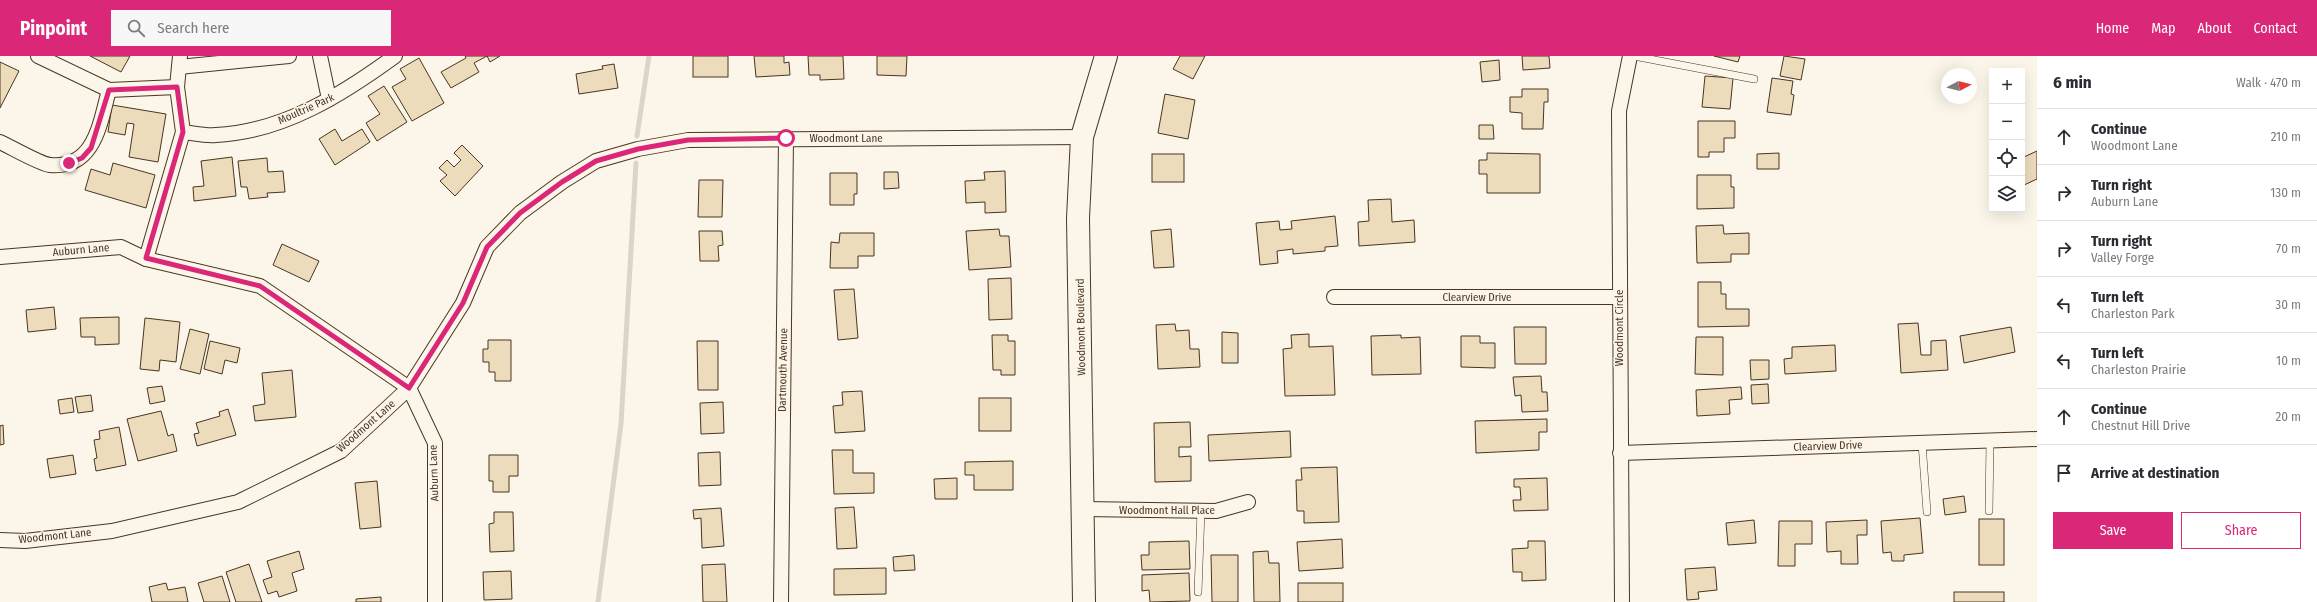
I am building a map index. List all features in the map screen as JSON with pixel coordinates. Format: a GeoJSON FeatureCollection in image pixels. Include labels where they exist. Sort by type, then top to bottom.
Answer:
{"type":"FeatureCollection","features":[{"type":"Feature","properties":{"kind":"main road","name":"Woodmont Boulevard"},"geometry":{"type":"LineString","coordinates":[[1084,602],[1084,509],[1078,218],[1082,137],[1106,56]]}},
{"type":"Feature","properties":{"kind":"street"},"geometry":{"type":"LineString","coordinates":[[146,258],[183,132],[177,87],[179,61],[289,56]]}},
{"type":"Feature","properties":{"kind":"street"},"geometry":{"type":"LineString","coordinates":[[320,56],[329,99]]}},
{"type":"Feature","properties":{"kind":"street","name":"Moultrie Park"},"geometry":{"type":"LineString","coordinates":[[183,132],[215,135],[242,132],[284,121],[352,87],[395,56]]}},
{"type":"Feature","properties":{"kind":"street","name":"Woodmont Circle"},"geometry":{"type":"LineString","coordinates":[[1622,602],[1619,111],[1630,56]]}},
{"type":"Feature","properties":{"kind":"street"},"geometry":{"type":"LineString","coordinates":[[45,58],[109,90],[177,87]]}},
{"type":"Feature","properties":{"kind":"street"},"geometry":{"type":"LineString","coordinates":[[0,142],[49,165],[69,163],[82,158],[91,148],[109,90]]}},
{"type":"Feature","properties":{"kind":"street","name":"Woodmont Lane"},"geometry":{"type":"LineString","coordinates":[[0,540],[25,541],[112,530],[238,502],[341,451],[409,388],[463,303],[487,247],[520,213],[562,182],[596,161],[638,149],[688,140],[786,138],[1082,137]]}},
{"type":"Feature","properties":{"kind":"street","name":"Dartmouth Avenue"},"geometry":{"type":"LineString","coordinates":[[781,602],[786,138]]}},
{"type":"Feature","properties":{"kind":"street","name":"Auburn Lane"},"geometry":{"type":"LineString","coordinates":[[0,257],[121,247],[146,258],[260,286],[409,388],[435,443],[435,602]]}},
{"type":"Feature","properties":{"kind":"street","name":"Clearview Drive"},"geometry":{"type":"LineString","coordinates":[[1334,297],[1619,297]]}},
{"type":"Feature","properties":{"kind":"street","name":"Clearview Drive"},"geometry":{"type":"LineString","coordinates":[[1620,453],[2037,439]]}},
{"type":"Feature","properties":{"kind":"street","name":"Woodmont Hall Place"},"geometry":{"type":"LineString","coordinates":[[1084,509],[1216,511],[1248,502]]}},
{"type":"Feature","properties":{"kind":"lane"},"geometry":{"type":"LineString","coordinates":[[1634,56],[1754,79]]}},
{"type":"Feature","properties":{"kind":"lane"},"geometry":{"type":"LineString","coordinates":[[1989,511],[1990,441]]}},
{"type":"Feature","properties":{"kind":"lane"},"geometry":{"type":"LineString","coordinates":[[1922,443],[1927,512]]}},
{"type":"Feature","properties":{"kind":"lane"},"geometry":{"type":"LineString","coordinates":[[1198,592],[1201,511]]}},
{"type":"Feature","properties":{"kind":"building"},"geometry":{"type":"Polygon","coordinates":[[[90,56],[130,56],[121,72],[90,56]]]}},
{"type":"Feature","properties":{"kind":"building"},"geometry":{"type":"Polygon","coordinates":[[[465,56],[487,56],[474,63],[479,72],[451,88],[441,72],[466,58],[465,56]]]}},
{"type":"Feature","properties":{"kind":"building"},"geometry":{"type":"Polygon","coordinates":[[[487,56],[500,56],[490,62],[487,56]]]}},
{"type":"Feature","properties":{"kind":"building"},"geometry":{"type":"Polygon","coordinates":[[[693,56],[728,56],[728,77],[693,77],[693,56]]]}},
{"type":"Feature","properties":{"kind":"building"},"geometry":{"type":"Polygon","coordinates":[[[754,56],[784,56],[784,63],[789,62],[790,75],[756,77],[754,56]]]}},
{"type":"Feature","properties":{"kind":"building"},"geometry":{"type":"Polygon","coordinates":[[[808,56],[843,56],[844,79],[820,80],[820,75],[809,75],[808,56]]]}},
{"type":"Feature","properties":{"kind":"building"},"geometry":{"type":"Polygon","coordinates":[[[877,56],[907,56],[906,76],[877,75],[877,56]]]}},
{"type":"Feature","properties":{"kind":"building"},"geometry":{"type":"Polygon","coordinates":[[[1180,56],[1205,56],[1193,79],[1173,69],[1180,56]]]}},
{"type":"Feature","properties":{"kind":"building"},"geometry":{"type":"Polygon","coordinates":[[[1522,56],[1549,56],[1550,68],[1523,70],[1522,56]]]}},
{"type":"Feature","properties":{"kind":"building"},"geometry":{"type":"Polygon","coordinates":[[[1714,56],[1740,56],[1738,62],[1714,56]]]}},
{"type":"Feature","properties":{"kind":"building"},"geometry":{"type":"Polygon","coordinates":[[[1784,56],[1805,59],[1801,80],[1780,76],[1784,56]]]}},
{"type":"Feature","properties":{"kind":"building"},"geometry":{"type":"Polygon","coordinates":[[[419,58],[444,103],[412,121],[392,87],[406,79],[400,69],[419,58]]]}},
{"type":"Feature","properties":{"kind":"building"},"geometry":{"type":"Polygon","coordinates":[[[1499,60],[1500,80],[1482,82],[1480,62],[1499,60]]]}},
{"type":"Feature","properties":{"kind":"building"},"geometry":{"type":"Polygon","coordinates":[[[0,62],[19,71],[0,108],[0,62]]]}},
{"type":"Feature","properties":{"kind":"building"},"geometry":{"type":"Polygon","coordinates":[[[614,64],[618,88],[579,94],[576,74],[603,69],[602,66],[614,64]]]}},
{"type":"Feature","properties":{"kind":"building"},"geometry":{"type":"Polygon","coordinates":[[[1705,76],[1733,78],[1730,109],[1702,107],[1705,76]]]}},
{"type":"Feature","properties":{"kind":"building"},"geometry":{"type":"Polygon","coordinates":[[[1772,78],[1793,81],[1791,94],[1794,95],[1791,115],[1767,112],[1772,78]]]}},
{"type":"Feature","properties":{"kind":"building"},"geometry":{"type":"Polygon","coordinates":[[[384,86],[407,122],[377,141],[366,123],[380,114],[368,96],[384,86]]]}},
{"type":"Feature","properties":{"kind":"building"},"geometry":{"type":"Polygon","coordinates":[[[1522,89],[1548,89],[1548,102],[1544,102],[1543,129],[1522,129],[1522,113],[1510,112],[1510,97],[1522,97],[1522,89]]]}},
{"type":"Feature","properties":{"kind":"building"},"geometry":{"type":"Polygon","coordinates":[[[1165,94],[1195,100],[1188,139],[1158,133],[1165,94]]]}},
{"type":"Feature","properties":{"kind":"building"},"geometry":{"type":"Polygon","coordinates":[[[112,105],[166,114],[158,162],[129,157],[134,124],[127,123],[125,135],[108,132],[112,105]]]}},
{"type":"Feature","properties":{"kind":"building"},"geometry":{"type":"Polygon","coordinates":[[[1698,121],[1735,121],[1735,138],[1724,138],[1724,152],[1709,152],[1709,157],[1698,157],[1698,121]]]}},
{"type":"Feature","properties":{"kind":"building"},"geometry":{"type":"Polygon","coordinates":[[[1479,125],[1493,125],[1494,139],[1479,139],[1479,125]]]}},
{"type":"Feature","properties":{"kind":"building"},"geometry":{"type":"Polygon","coordinates":[[[335,129],[342,141],[362,129],[370,142],[335,165],[319,139],[335,129]]]}},
{"type":"Feature","properties":{"kind":"building"},"geometry":{"type":"Polygon","coordinates":[[[462,145],[483,166],[455,196],[440,181],[447,175],[439,168],[447,160],[454,167],[461,160],[454,153],[462,145]]]}},
{"type":"Feature","properties":{"kind":"building"},"geometry":{"type":"Polygon","coordinates":[[[2037,151],[2037,179],[2025,185],[2025,176],[2025,157],[2037,151]]]}},
{"type":"Feature","properties":{"kind":"building"},"geometry":{"type":"Polygon","coordinates":[[[1487,153],[1540,154],[1540,193],[1487,193],[1487,174],[1479,174],[1479,160],[1487,160],[1487,153]]]}},
{"type":"Feature","properties":{"kind":"building"},"geometry":{"type":"Polygon","coordinates":[[[1779,153],[1779,169],[1757,169],[1757,154],[1779,153]]]}},
{"type":"Feature","properties":{"kind":"building"},"geometry":{"type":"Polygon","coordinates":[[[1152,154],[1184,154],[1184,182],[1152,182],[1152,154]]]}},
{"type":"Feature","properties":{"kind":"building"},"geometry":{"type":"Polygon","coordinates":[[[232,157],[236,196],[194,201],[193,187],[204,186],[201,161],[232,157]]]}},
{"type":"Feature","properties":{"kind":"building"},"geometry":{"type":"Polygon","coordinates":[[[267,158],[268,172],[283,171],[285,192],[267,193],[268,197],[249,199],[247,187],[241,187],[238,161],[267,158]]]}},
{"type":"Feature","properties":{"kind":"building"},"geometry":{"type":"Polygon","coordinates":[[[113,163],[155,175],[146,208],[85,190],[91,169],[110,175],[113,163]]]}},
{"type":"Feature","properties":{"kind":"building"},"geometry":{"type":"Polygon","coordinates":[[[1005,171],[1006,212],[985,213],[985,202],[966,203],[965,181],[985,180],[984,172],[1005,171]]]}},
{"type":"Feature","properties":{"kind":"building"},"geometry":{"type":"Polygon","coordinates":[[[884,172],[898,172],[899,188],[884,189],[884,172]]]}},
{"type":"Feature","properties":{"kind":"building"},"geometry":{"type":"Polygon","coordinates":[[[830,173],[857,173],[857,194],[854,194],[854,205],[830,205],[830,173]]]}},
{"type":"Feature","properties":{"kind":"building"},"geometry":{"type":"Polygon","coordinates":[[[1697,175],[1731,175],[1731,187],[1734,187],[1734,208],[1697,209],[1697,175]]]}},
{"type":"Feature","properties":{"kind":"building"},"geometry":{"type":"Polygon","coordinates":[[[699,180],[723,180],[722,217],[698,217],[699,180]]]}},
{"type":"Feature","properties":{"kind":"building"},"geometry":{"type":"Polygon","coordinates":[[[1391,199],[1392,222],[1414,220],[1415,242],[1359,246],[1358,222],[1369,221],[1368,200],[1391,199]]]}},
{"type":"Feature","properties":{"kind":"building"},"geometry":{"type":"Polygon","coordinates":[[[1335,216],[1338,246],[1325,247],[1325,251],[1293,254],[1293,249],[1277,251],[1278,263],[1260,265],[1256,223],[1279,221],[1280,230],[1292,229],[1291,221],[1335,216]]]}},
{"type":"Feature","properties":{"kind":"building"},"geometry":{"type":"Polygon","coordinates":[[[1723,225],[1724,234],[1749,233],[1749,254],[1731,254],[1731,262],[1697,263],[1696,226],[1723,225]]]}},
{"type":"Feature","properties":{"kind":"building"},"geometry":{"type":"Polygon","coordinates":[[[999,229],[1000,236],[1009,236],[1011,267],[969,270],[966,231],[999,229]]]}},
{"type":"Feature","properties":{"kind":"building"},"geometry":{"type":"Polygon","coordinates":[[[1171,229],[1174,267],[1154,268],[1151,231],[1171,229]]]}},
{"type":"Feature","properties":{"kind":"building"},"geometry":{"type":"Polygon","coordinates":[[[699,231],[722,231],[723,245],[718,246],[719,261],[700,261],[699,231]]]}},
{"type":"Feature","properties":{"kind":"building"},"geometry":{"type":"Polygon","coordinates":[[[840,233],[874,233],[874,256],[858,256],[858,268],[830,268],[831,242],[839,243],[840,233]]]}},
{"type":"Feature","properties":{"kind":"building"},"geometry":{"type":"Polygon","coordinates":[[[282,244],[319,261],[309,282],[273,265],[282,244]]]}},
{"type":"Feature","properties":{"kind":"building"},"geometry":{"type":"Polygon","coordinates":[[[1011,278],[1012,319],[989,320],[988,279],[1011,278]]]}},
{"type":"Feature","properties":{"kind":"building"},"geometry":{"type":"Polygon","coordinates":[[[1698,282],[1721,282],[1721,294],[1726,294],[1726,309],[1749,309],[1749,326],[1698,327],[1698,282]]]}},
{"type":"Feature","properties":{"kind":"building"},"geometry":{"type":"Polygon","coordinates":[[[854,289],[858,338],[838,340],[834,290],[854,289]]]}},
{"type":"Feature","properties":{"kind":"building"},"geometry":{"type":"Polygon","coordinates":[[[54,307],[56,329],[28,332],[26,310],[54,307]]]}},
{"type":"Feature","properties":{"kind":"building"},"geometry":{"type":"Polygon","coordinates":[[[119,317],[119,344],[95,345],[95,337],[81,337],[80,318],[119,317]]]}},
{"type":"Feature","properties":{"kind":"building"},"geometry":{"type":"Polygon","coordinates":[[[145,318],[180,322],[176,362],[160,360],[159,371],[140,369],[145,318]]]}},
{"type":"Feature","properties":{"kind":"building"},"geometry":{"type":"Polygon","coordinates":[[[1918,323],[1921,355],[1931,355],[1931,341],[1946,340],[1948,370],[1901,373],[1898,324],[1918,323]]]}},
{"type":"Feature","properties":{"kind":"building"},"geometry":{"type":"Polygon","coordinates":[[[1175,324],[1176,331],[1189,330],[1190,349],[1199,349],[1200,367],[1158,369],[1156,325],[1175,324]]]}},
{"type":"Feature","properties":{"kind":"building"},"geometry":{"type":"Polygon","coordinates":[[[1514,327],[1546,327],[1546,364],[1515,364],[1514,327]]]}},
{"type":"Feature","properties":{"kind":"building"},"geometry":{"type":"Polygon","coordinates":[[[2011,327],[2015,352],[1964,363],[1960,336],[2011,327]]]}},
{"type":"Feature","properties":{"kind":"building"},"geometry":{"type":"Polygon","coordinates":[[[190,329],[209,334],[200,374],[180,369],[190,329]]]}},
{"type":"Feature","properties":{"kind":"building"},"geometry":{"type":"Polygon","coordinates":[[[1222,332],[1238,333],[1238,363],[1222,363],[1222,332]]]}},
{"type":"Feature","properties":{"kind":"building"},"geometry":{"type":"Polygon","coordinates":[[[1309,334],[1309,347],[1333,346],[1335,395],[1285,396],[1283,349],[1292,348],[1291,335],[1309,334]]]}},
{"type":"Feature","properties":{"kind":"building"},"geometry":{"type":"Polygon","coordinates":[[[992,335],[1008,335],[1008,341],[1015,341],[1015,375],[1001,375],[1001,370],[993,370],[992,335]]]}},
{"type":"Feature","properties":{"kind":"building"},"geometry":{"type":"Polygon","coordinates":[[[1401,335],[1401,338],[1420,337],[1421,374],[1372,375],[1371,336],[1401,335]]]}},
{"type":"Feature","properties":{"kind":"building"},"geometry":{"type":"Polygon","coordinates":[[[1461,336],[1480,336],[1480,343],[1495,343],[1495,368],[1461,367],[1461,336]]]}},
{"type":"Feature","properties":{"kind":"building"},"geometry":{"type":"Polygon","coordinates":[[[1696,337],[1723,337],[1723,375],[1695,374],[1696,337]]]}},
{"type":"Feature","properties":{"kind":"building"},"geometry":{"type":"Polygon","coordinates":[[[488,340],[511,340],[511,381],[495,381],[495,372],[489,372],[489,362],[483,362],[483,349],[488,349],[488,340]]]}},
{"type":"Feature","properties":{"kind":"building"},"geometry":{"type":"Polygon","coordinates":[[[210,341],[240,348],[237,363],[225,360],[222,374],[204,369],[210,341]]]}},
{"type":"Feature","properties":{"kind":"building"},"geometry":{"type":"Polygon","coordinates":[[[697,341],[718,341],[718,390],[698,390],[697,341]]]}},
{"type":"Feature","properties":{"kind":"building"},"geometry":{"type":"Polygon","coordinates":[[[1835,345],[1836,371],[1785,374],[1784,359],[1792,358],[1792,347],[1835,345]]]}},
{"type":"Feature","properties":{"kind":"building"},"geometry":{"type":"Polygon","coordinates":[[[1750,360],[1769,360],[1769,379],[1751,380],[1750,360]]]}},
{"type":"Feature","properties":{"kind":"building"},"geometry":{"type":"Polygon","coordinates":[[[292,370],[296,417],[255,421],[253,406],[265,404],[262,373],[292,370]]]}},
{"type":"Feature","properties":{"kind":"building"},"geometry":{"type":"Polygon","coordinates":[[[1541,376],[1542,392],[1547,392],[1548,411],[1522,412],[1521,395],[1515,396],[1513,377],[1541,376]]]}},
{"type":"Feature","properties":{"kind":"building"},"geometry":{"type":"Polygon","coordinates":[[[1768,384],[1769,403],[1752,404],[1751,385],[1768,384]]]}},
{"type":"Feature","properties":{"kind":"building"},"geometry":{"type":"Polygon","coordinates":[[[162,386],[165,401],[150,404],[147,388],[162,386]]]}},
{"type":"Feature","properties":{"kind":"building"},"geometry":{"type":"Polygon","coordinates":[[[1741,387],[1742,399],[1729,400],[1730,414],[1697,416],[1696,390],[1741,387]]]}},
{"type":"Feature","properties":{"kind":"building"},"geometry":{"type":"Polygon","coordinates":[[[862,391],[865,431],[835,433],[833,406],[843,405],[842,392],[862,391]]]}},
{"type":"Feature","properties":{"kind":"building"},"geometry":{"type":"Polygon","coordinates":[[[91,395],[93,411],[78,413],[75,397],[91,395]]]}},
{"type":"Feature","properties":{"kind":"building"},"geometry":{"type":"Polygon","coordinates":[[[72,398],[74,412],[60,414],[58,400],[72,398]]]}},
{"type":"Feature","properties":{"kind":"building"},"geometry":{"type":"Polygon","coordinates":[[[979,398],[1011,398],[1011,431],[979,431],[979,398]]]}},
{"type":"Feature","properties":{"kind":"building"},"geometry":{"type":"Polygon","coordinates":[[[723,402],[724,433],[701,434],[700,403],[723,402]]]}},
{"type":"Feature","properties":{"kind":"building"},"geometry":{"type":"Polygon","coordinates":[[[228,409],[236,435],[197,446],[194,434],[199,433],[196,423],[220,416],[219,412],[228,409]]]}},
{"type":"Feature","properties":{"kind":"building"},"geometry":{"type":"Polygon","coordinates":[[[161,411],[168,436],[173,434],[177,451],[138,461],[127,419],[161,411]]]}},
{"type":"Feature","properties":{"kind":"building"},"geometry":{"type":"Polygon","coordinates":[[[1547,419],[1547,432],[1539,432],[1539,450],[1476,453],[1475,421],[1547,419]]]}},
{"type":"Feature","properties":{"kind":"building"},"geometry":{"type":"Polygon","coordinates":[[[1190,422],[1191,447],[1179,447],[1179,457],[1191,456],[1191,481],[1155,482],[1154,423],[1190,422]]]}},
{"type":"Feature","properties":{"kind":"building"},"geometry":{"type":"Polygon","coordinates":[[[3,425],[4,444],[0,445],[0,426],[3,425]]]}},
{"type":"Feature","properties":{"kind":"building"},"geometry":{"type":"Polygon","coordinates":[[[119,427],[126,465],[96,471],[94,459],[97,458],[94,440],[100,439],[99,431],[119,427]]]}},
{"type":"Feature","properties":{"kind":"building"},"geometry":{"type":"Polygon","coordinates":[[[1290,431],[1291,457],[1209,461],[1208,435],[1290,431]]]}},
{"type":"Feature","properties":{"kind":"building"},"geometry":{"type":"Polygon","coordinates":[[[832,450],[853,450],[853,473],[874,473],[874,493],[834,494],[832,450]]]}},
{"type":"Feature","properties":{"kind":"building"},"geometry":{"type":"Polygon","coordinates":[[[720,452],[721,485],[699,486],[698,453],[720,452]]]}},
{"type":"Feature","properties":{"kind":"building"},"geometry":{"type":"Polygon","coordinates":[[[73,455],[76,474],[50,478],[47,459],[73,455]]]}},
{"type":"Feature","properties":{"kind":"building"},"geometry":{"type":"Polygon","coordinates":[[[489,455],[518,455],[518,476],[509,476],[509,492],[493,492],[493,481],[489,481],[489,455]]]}},
{"type":"Feature","properties":{"kind":"building"},"geometry":{"type":"Polygon","coordinates":[[[1013,461],[1013,490],[974,490],[974,475],[965,475],[965,462],[1013,461]]]}},
{"type":"Feature","properties":{"kind":"building"},"geometry":{"type":"Polygon","coordinates":[[[1337,467],[1339,522],[1304,523],[1304,511],[1297,511],[1296,480],[1302,480],[1301,468],[1337,467]]]}},
{"type":"Feature","properties":{"kind":"building"},"geometry":{"type":"Polygon","coordinates":[[[957,478],[957,499],[935,499],[934,479],[957,478]]]}},
{"type":"Feature","properties":{"kind":"building"},"geometry":{"type":"Polygon","coordinates":[[[1547,478],[1548,510],[1514,511],[1513,500],[1521,500],[1520,487],[1514,487],[1514,479],[1547,478]]]}},
{"type":"Feature","properties":{"kind":"building"},"geometry":{"type":"Polygon","coordinates":[[[377,481],[381,527],[360,529],[355,483],[377,481]]]}},
{"type":"Feature","properties":{"kind":"building"},"geometry":{"type":"Polygon","coordinates":[[[1964,496],[1966,512],[1945,515],[1943,499],[1964,496]]]}},
{"type":"Feature","properties":{"kind":"building"},"geometry":{"type":"Polygon","coordinates":[[[854,507],[857,548],[837,549],[835,508],[854,507]]]}},
{"type":"Feature","properties":{"kind":"building"},"geometry":{"type":"Polygon","coordinates":[[[721,508],[724,546],[702,548],[701,518],[694,519],[693,510],[721,508]]]}},
{"type":"Feature","properties":{"kind":"building"},"geometry":{"type":"Polygon","coordinates":[[[494,512],[513,512],[514,551],[490,552],[489,524],[494,523],[494,512]]]}},
{"type":"Feature","properties":{"kind":"building"},"geometry":{"type":"Polygon","coordinates":[[[1920,518],[1923,553],[1904,555],[1904,561],[1892,561],[1891,552],[1883,553],[1881,521],[1920,518]]]}},
{"type":"Feature","properties":{"kind":"building"},"geometry":{"type":"Polygon","coordinates":[[[1979,519],[2004,519],[2004,565],[1979,565],[1979,519]]]}},
{"type":"Feature","properties":{"kind":"building"},"geometry":{"type":"Polygon","coordinates":[[[1754,520],[1756,543],[1728,545],[1726,523],[1754,520]]]}},
{"type":"Feature","properties":{"kind":"building"},"geometry":{"type":"Polygon","coordinates":[[[1867,520],[1867,535],[1857,535],[1858,564],[1841,564],[1841,551],[1827,552],[1826,522],[1867,520]]]}},
{"type":"Feature","properties":{"kind":"building"},"geometry":{"type":"Polygon","coordinates":[[[1779,521],[1812,521],[1812,544],[1795,544],[1795,566],[1778,566],[1779,521]]]}},
{"type":"Feature","properties":{"kind":"building"},"geometry":{"type":"Polygon","coordinates":[[[1342,539],[1343,568],[1299,571],[1297,542],[1342,539]]]}},
{"type":"Feature","properties":{"kind":"building"},"geometry":{"type":"Polygon","coordinates":[[[1189,541],[1190,569],[1142,570],[1141,555],[1149,555],[1149,542],[1189,541]]]}},
{"type":"Feature","properties":{"kind":"building"},"geometry":{"type":"Polygon","coordinates":[[[1528,541],[1545,541],[1546,580],[1522,581],[1522,572],[1513,572],[1512,549],[1528,548],[1528,541]]]}},
{"type":"Feature","properties":{"kind":"building"},"geometry":{"type":"Polygon","coordinates":[[[299,551],[304,569],[292,573],[297,591],[279,597],[277,591],[268,594],[263,580],[272,577],[267,561],[299,551]]]}},
{"type":"Feature","properties":{"kind":"building"},"geometry":{"type":"Polygon","coordinates":[[[1268,551],[1269,563],[1279,563],[1280,602],[1254,602],[1253,552],[1268,551]]]}},
{"type":"Feature","properties":{"kind":"building"},"geometry":{"type":"Polygon","coordinates":[[[914,555],[915,570],[894,571],[893,557],[914,555]]]}},
{"type":"Feature","properties":{"kind":"building"},"geometry":{"type":"Polygon","coordinates":[[[1211,555],[1238,555],[1238,602],[1212,602],[1211,555]]]}},
{"type":"Feature","properties":{"kind":"building"},"geometry":{"type":"Polygon","coordinates":[[[249,564],[262,602],[236,602],[226,572],[249,564]]]}},
{"type":"Feature","properties":{"kind":"building"},"geometry":{"type":"Polygon","coordinates":[[[725,564],[727,602],[703,602],[702,565],[725,564]]]}},
{"type":"Feature","properties":{"kind":"building"},"geometry":{"type":"Polygon","coordinates":[[[1715,567],[1717,590],[1698,592],[1699,599],[1687,600],[1685,569],[1715,567]]]}},
{"type":"Feature","properties":{"kind":"building"},"geometry":{"type":"Polygon","coordinates":[[[886,568],[886,594],[834,595],[834,569],[886,568]]]}},
{"type":"Feature","properties":{"kind":"building"},"geometry":{"type":"Polygon","coordinates":[[[511,571],[512,599],[484,600],[483,572],[511,571]]]}},
{"type":"Feature","properties":{"kind":"building"},"geometry":{"type":"Polygon","coordinates":[[[1189,573],[1190,601],[1150,602],[1149,590],[1142,591],[1142,575],[1189,573]]]}},
{"type":"Feature","properties":{"kind":"building"},"geometry":{"type":"Polygon","coordinates":[[[222,576],[230,602],[204,602],[198,583],[222,576]]]}},
{"type":"Feature","properties":{"kind":"building"},"geometry":{"type":"Polygon","coordinates":[[[166,583],[168,590],[185,587],[188,602],[152,602],[149,587],[166,583]]]}},
{"type":"Feature","properties":{"kind":"building"},"geometry":{"type":"Polygon","coordinates":[[[1298,583],[1343,583],[1343,602],[1298,602],[1298,583]]]}},
{"type":"Feature","properties":{"kind":"building"},"geometry":{"type":"Polygon","coordinates":[[[1954,592],[2004,592],[2004,602],[1954,602],[1954,592]]]}},
{"type":"Feature","properties":{"kind":"building"},"geometry":{"type":"Polygon","coordinates":[[[381,597],[381,602],[356,602],[356,599],[381,597]]]}},
{"type":"Feature","properties":{"kind":"waterway"},"geometry":{"type":"LineString","coordinates":[[637,136],[649,56]]}},
{"type":"Feature","properties":{"kind":"waterway"},"geometry":{"type":"LineString","coordinates":[[598,602],[621,424],[636,163]]}},
{"type":"Feature","properties":{"kind":"route"},"geometry":{"type":"LineString","coordinates":[[69,163],[82,158],[91,148],[109,90],[177,87],[183,132],[146,258],[260,286],[409,388],[463,303],[487,247],[520,213],[562,182],[596,161],[638,149],[688,140],[786,138]]}}]}
